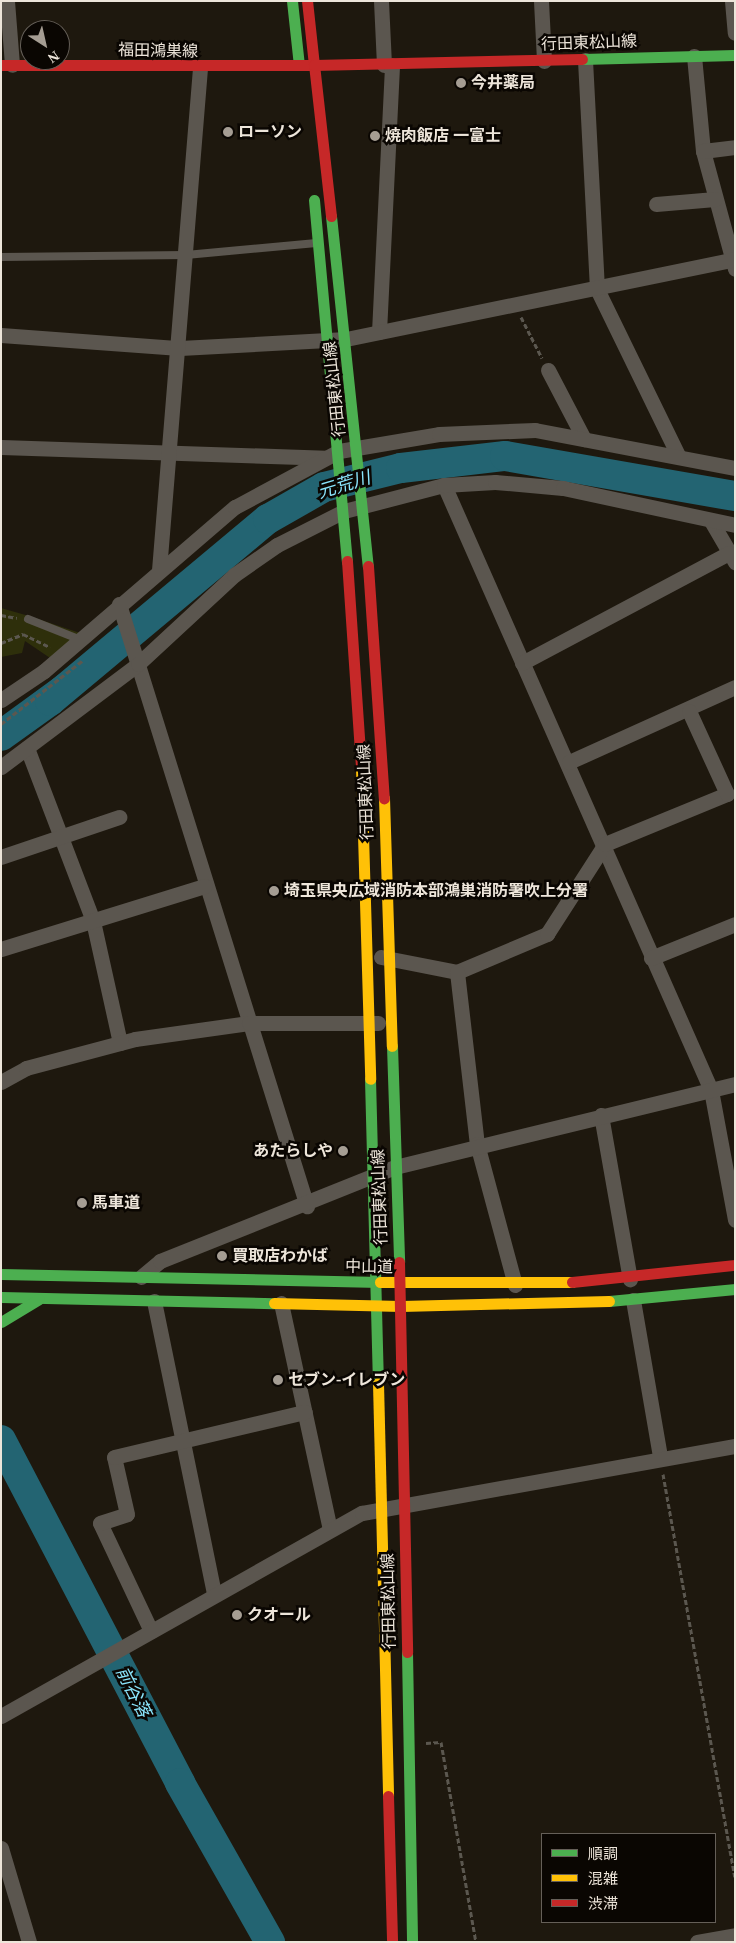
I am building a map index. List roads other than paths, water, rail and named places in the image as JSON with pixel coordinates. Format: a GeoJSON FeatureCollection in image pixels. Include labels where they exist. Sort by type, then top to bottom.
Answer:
{"type":"FeatureCollection","features":[{"type":"Feature","properties":{"kind":"main road"},"geometry":{"type":"LineString","coordinates":[[292,1],[301,81]]}},
{"type":"Feature","properties":{"kind":"main road"},"geometry":{"type":"LineString","coordinates":[[307,1],[314,65]]}},
{"type":"Feature","properties":{"kind":"main road","name":"行田東松山線"},"geometry":{"type":"LineString","coordinates":[[412,1942],[401,1306],[389,1023],[381,742],[363,504],[314,65],[388,65],[735,55]]}},
{"type":"Feature","properties":{"kind":"main road","name":"福田鴻巣線"},"geometry":{"type":"LineString","coordinates":[[7,65],[200,68],[314,65]]}},
{"type":"Feature","properties":{"kind":"main road","name":"行田東松山線"},"geometry":{"type":"LineString","coordinates":[[313,188],[328,340],[335,456],[344,510],[362,782],[370,1024],[380,1508],[392,1942]]}},
{"type":"Feature","properties":{"kind":"main road","name":"中山道"},"geometry":{"type":"LineString","coordinates":[[1,1274],[375,1284],[515,1285],[630,1278],[735,1265]]}},
{"type":"Feature","properties":{"kind":"main road"},"geometry":{"type":"LineString","coordinates":[[1,1297],[401,1306],[634,1300],[735,1289]]}},
{"type":"Feature","properties":{"kind":"main road"},"geometry":{"type":"LineString","coordinates":[[1,1322],[39,1299]]}},
{"type":"Feature","properties":{"kind":"street"},"geometry":{"type":"LineString","coordinates":[[7,65],[8,1]]}},
{"type":"Feature","properties":{"kind":"street"},"geometry":{"type":"LineString","coordinates":[[379,332],[388,65],[381,1]]}},
{"type":"Feature","properties":{"kind":"street"},"geometry":{"type":"LineString","coordinates":[[542,1],[544,61]]}},
{"type":"Feature","properties":{"kind":"street"},"geometry":{"type":"LineString","coordinates":[[732,1],[735,33]]}},
{"type":"Feature","properties":{"kind":"street"},"geometry":{"type":"LineString","coordinates":[[1,335],[180,348],[346,339],[733,263],[703,151],[694,56]]}},
{"type":"Feature","properties":{"kind":"street"},"geometry":{"type":"LineString","coordinates":[[585,60],[597,289],[678,455]]}},
{"type":"Feature","properties":{"kind":"street"},"geometry":{"type":"LineString","coordinates":[[159,570],[168,450],[180,348],[200,68]]}},
{"type":"Feature","properties":{"kind":"street"},"geometry":{"type":"LineString","coordinates":[[703,151],[735,147]]}},
{"type":"Feature","properties":{"kind":"street"},"geometry":{"type":"LineString","coordinates":[[656,204],[715,199]]}},
{"type":"Feature","properties":{"kind":"street"},"geometry":{"type":"LineString","coordinates":[[548,370],[584,439]]}},
{"type":"Feature","properties":{"kind":"street"},"geometry":{"type":"LineString","coordinates":[[1,700],[64,654],[119,604],[235,507],[335,456],[439,434],[535,430],[678,455],[735,468]]}},
{"type":"Feature","properties":{"kind":"street"},"geometry":{"type":"LineString","coordinates":[[1,447],[335,456]]}},
{"type":"Feature","properties":{"kind":"street"},"geometry":{"type":"LineString","coordinates":[[1,767],[138,664],[234,575],[277,545],[344,510],[444,485],[495,482],[563,488],[735,525]]}},
{"type":"Feature","properties":{"kind":"street"},"geometry":{"type":"LineString","coordinates":[[444,485],[522,663],[569,762],[605,844],[651,958],[711,1090],[735,1220]]}},
{"type":"Feature","properties":{"kind":"street"},"geometry":{"type":"LineString","coordinates":[[522,663],[732,557],[711,521]]}},
{"type":"Feature","properties":{"kind":"street"},"geometry":{"type":"LineString","coordinates":[[119,604],[204,886],[307,1206]]}},
{"type":"Feature","properties":{"kind":"street"},"geometry":{"type":"LineString","coordinates":[[569,762],[689,711],[735,687]]}},
{"type":"Feature","properties":{"kind":"street"},"geometry":{"type":"LineString","coordinates":[[368,956],[387,957],[457,972],[547,934],[605,844],[727,794],[689,711]]}},
{"type":"Feature","properties":{"kind":"street"},"geometry":{"type":"LineString","coordinates":[[27,748],[93,921],[120,1042]]}},
{"type":"Feature","properties":{"kind":"street"},"geometry":{"type":"LineString","coordinates":[[1,857],[119,817]]}},
{"type":"Feature","properties":{"kind":"street"},"geometry":{"type":"LineString","coordinates":[[1,949],[204,886]]}},
{"type":"Feature","properties":{"kind":"street"},"geometry":{"type":"LineString","coordinates":[[651,958],[735,924]]}},
{"type":"Feature","properties":{"kind":"street"},"geometry":{"type":"LineString","coordinates":[[457,972],[477,1144],[515,1285]]}},
{"type":"Feature","properties":{"kind":"street"},"geometry":{"type":"LineString","coordinates":[[1,1082],[26,1068],[120,1042],[249,1023],[389,1023]]}},
{"type":"Feature","properties":{"kind":"street"},"geometry":{"type":"LineString","coordinates":[[140,1278],[160,1261],[307,1206],[395,1167],[477,1144],[735,1084]]}},
{"type":"Feature","properties":{"kind":"street"},"geometry":{"type":"LineString","coordinates":[[601,1115],[630,1278]]}},
{"type":"Feature","properties":{"kind":"street"},"geometry":{"type":"LineString","coordinates":[[634,1300],[660,1456]]}},
{"type":"Feature","properties":{"kind":"street"},"geometry":{"type":"LineString","coordinates":[[154,1301],[180,1440],[214,1594]]}},
{"type":"Feature","properties":{"kind":"street"},"geometry":{"type":"LineString","coordinates":[[281,1303],[330,1530]]}},
{"type":"Feature","properties":{"kind":"street"},"geometry":{"type":"LineString","coordinates":[[151,1631],[100,1523],[127,1514],[114,1457],[305,1412]]}},
{"type":"Feature","properties":{"kind":"street"},"geometry":{"type":"LineString","coordinates":[[1,1716],[330,1530],[380,1508],[660,1456],[735,1446]]}},
{"type":"Feature","properties":{"kind":"street"},"geometry":{"type":"LineString","coordinates":[[360,1505],[423,1492]]}},
{"type":"Feature","properties":{"kind":"street"},"geometry":{"type":"LineString","coordinates":[[1,1848],[29,1942]]}},
{"type":"Feature","properties":{"kind":"street"},"geometry":{"type":"LineString","coordinates":[[697,1942],[735,1935]]}},
{"type":"Feature","properties":{"kind":"lane"},"geometry":{"type":"LineString","coordinates":[[1,257],[186,256],[319,242]]}},
{"type":"Feature","properties":{"kind":"lane"},"geometry":{"type":"LineString","coordinates":[[28,619],[80,640]]}},
{"type":"Feature","properties":{"kind":"waterway","name":"元荒川"},"geometry":{"type":"LineString","coordinates":[[1,736],[50,701],[268,519],[324,487],[401,468],[505,456],[735,496]]}},
{"type":"Feature","properties":{"kind":"waterway"},"geometry":{"type":"LineString","coordinates":[[1,719],[60,676]]}},
{"type":"Feature","properties":{"kind":"waterway","name":"前谷落"},"geometry":{"type":"LineString","coordinates":[[1,1440],[180,1783],[270,1942]]}},
{"type":"Feature","properties":{"kind":"place","name":"今井薬局"},"geometry":{"type":"Point","coordinates":[461,83]}},
{"type":"Feature","properties":{"kind":"place","name":"ローソン"},"geometry":{"type":"Point","coordinates":[228,132]}},
{"type":"Feature","properties":{"kind":"place","name":"焼肉飯店 一富士"},"geometry":{"type":"Point","coordinates":[375,136]}},
{"type":"Feature","properties":{"kind":"place","name":"埼玉県央広域消防本部鴻巣消防署吹上分署"},"geometry":{"type":"Point","coordinates":[274,891]}},
{"type":"Feature","properties":{"kind":"place","name":"あたらしや"},"geometry":{"type":"Point","coordinates":[343,1151]}},
{"type":"Feature","properties":{"kind":"place","name":"馬車道"},"geometry":{"type":"Point","coordinates":[82,1203]}},
{"type":"Feature","properties":{"kind":"place","name":"買取店わかば"},"geometry":{"type":"Point","coordinates":[222,1256]}},
{"type":"Feature","properties":{"kind":"place","name":"セブン-イレブン"},"geometry":{"type":"Point","coordinates":[278,1380]}},
{"type":"Feature","properties":{"kind":"place","name":"クオール"},"geometry":{"type":"Point","coordinates":[237,1615]}}]}
